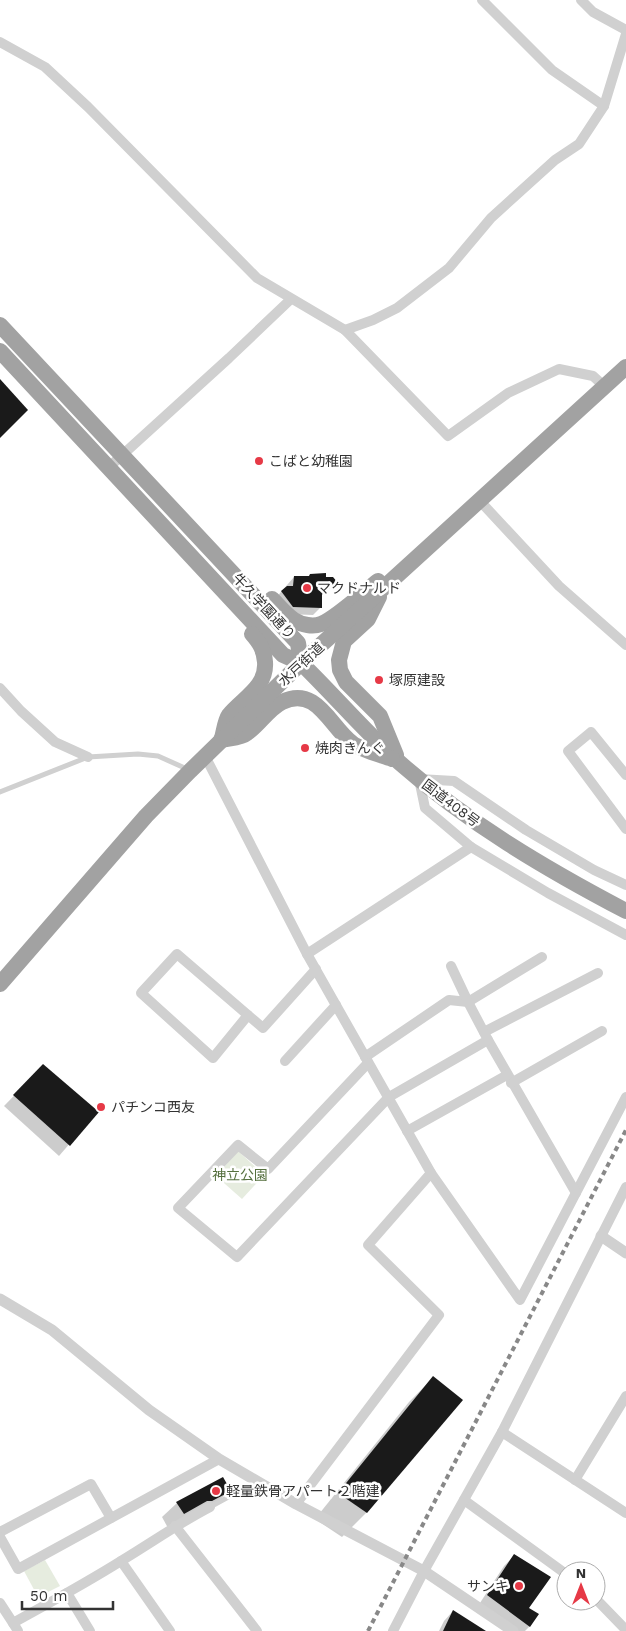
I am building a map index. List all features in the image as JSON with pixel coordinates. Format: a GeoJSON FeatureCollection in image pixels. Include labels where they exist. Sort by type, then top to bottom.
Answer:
{"type":"FeatureCollection","features":[{"type":"Feature","properties":{"kind":"highway","name":"牛久学園通り"},"geometry":{"type":"LineString","coordinates":[[0,325],[298,643],[302,662]]}},
{"type":"Feature","properties":{"kind":"highway","name":"牛久学園通り"},"geometry":{"type":"LineString","coordinates":[[0,352],[283,655],[302,662]]}},
{"type":"Feature","properties":{"kind":"highway","name":"水戸街道"},"geometry":{"type":"LineString","coordinates":[[0,984],[146,816],[221,740],[302,662],[626,367]]}},
{"type":"Feature","properties":{"kind":"highway"},"geometry":{"type":"LineString","coordinates":[[223,562],[244,571],[293,620],[301,624],[314,625],[322,624],[332,618],[396,566],[410,565]]}},
{"type":"Feature","properties":{"kind":"highway"},"geometry":{"type":"LineString","coordinates":[[204,571],[217,595],[261,644],[265,655],[263,679],[259,686],[228,717],[221,740]]}},
{"type":"Feature","properties":{"kind":"highway"},"geometry":{"type":"LineString","coordinates":[[383,589],[368,619],[344,641],[340,655],[340,670],[346,682],[380,716],[398,762]]}},
{"type":"Feature","properties":{"kind":"highway","name":"国道408号"},"geometry":{"type":"LineString","coordinates":[[302,662],[398,762],[418,779],[474,821],[541,865],[626,911]]}},
{"type":"Feature","properties":{"kind":"highway"},"geometry":{"type":"LineString","coordinates":[[221,740],[246,734],[276,705],[282,702],[296,699],[309,700],[317,705],[353,744],[398,762]]}},
{"type":"Feature","properties":{"kind":"street"},"geometry":{"type":"LineString","coordinates":[[482,0],[552,70],[604,106]]}},
{"type":"Feature","properties":{"kind":"street"},"geometry":{"type":"LineString","coordinates":[[345,330],[373,320],[397,308],[449,268],[491,218],[556,160],[579,144],[604,106],[626,32],[593,12],[581,0]]}},
{"type":"Feature","properties":{"kind":"street"},"geometry":{"type":"LineString","coordinates":[[0,42],[46,67],[257,278],[345,330],[448,436],[508,392],[559,369],[593,376],[605,387]]}},
{"type":"Feature","properties":{"kind":"street"},"geometry":{"type":"LineString","coordinates":[[108,468],[292,299]]}},
{"type":"Feature","properties":{"kind":"street"},"geometry":{"type":"LineString","coordinates":[[479,500],[559,586],[626,645]]}},
{"type":"Feature","properties":{"kind":"street"},"geometry":{"type":"LineString","coordinates":[[0,688],[21,711],[55,742],[88,757]]}},
{"type":"Feature","properties":{"kind":"street"},"geometry":{"type":"LineString","coordinates":[[626,775],[591,732],[568,751],[626,829]]}},
{"type":"Feature","properties":{"kind":"street"},"geometry":{"type":"LineString","coordinates":[[205,756],[307,954],[430,1173],[520,1300],[626,1098]]}},
{"type":"Feature","properties":{"kind":"street"},"geometry":{"type":"LineString","coordinates":[[626,885],[594,870],[526,830],[454,781],[418,779],[425,808],[471,847],[548,893],[626,935]]}},
{"type":"Feature","properties":{"kind":"street"},"geometry":{"type":"LineString","coordinates":[[307,954],[471,847]]}},
{"type":"Feature","properties":{"kind":"street"},"geometry":{"type":"LineString","coordinates":[[248,1015],[213,1058],[141,994],[177,954],[248,1015],[262,1028],[316,969]]}},
{"type":"Feature","properties":{"kind":"street"},"geometry":{"type":"LineString","coordinates":[[542,956],[468,1002],[449,1000],[367,1060],[268,1169],[238,1145],[178,1208],[237,1257],[389,1097],[486,1036],[598,973]]}},
{"type":"Feature","properties":{"kind":"street"},"geometry":{"type":"LineString","coordinates":[[451,966],[509,1079],[576,1193]]}},
{"type":"Feature","properties":{"kind":"street"},"geometry":{"type":"LineString","coordinates":[[285,1061],[336,1005]]}},
{"type":"Feature","properties":{"kind":"street"},"geometry":{"type":"LineString","coordinates":[[407,1132],[602,1031]]}},
{"type":"Feature","properties":{"kind":"street"},"geometry":{"type":"LineString","coordinates":[[296,1504],[439,1314],[368,1245],[430,1173]]}},
{"type":"Feature","properties":{"kind":"street"},"geometry":{"type":"LineString","coordinates":[[393,1631],[424,1571],[502,1432],[626,1187]]}},
{"type":"Feature","properties":{"kind":"street"},"geometry":{"type":"LineString","coordinates":[[601,1236],[626,1253]]}},
{"type":"Feature","properties":{"kind":"street"},"geometry":{"type":"LineString","coordinates":[[0,1299],[52,1330],[149,1410],[219,1459],[296,1504],[424,1571],[513,1631]]}},
{"type":"Feature","properties":{"kind":"street"},"geometry":{"type":"LineString","coordinates":[[575,1480],[624,1402]]}},
{"type":"Feature","properties":{"kind":"street"},"geometry":{"type":"LineString","coordinates":[[502,1432],[626,1513]]}},
{"type":"Feature","properties":{"kind":"street"},"geometry":{"type":"LineString","coordinates":[[0,1537],[18,1568],[219,1459]]}},
{"type":"Feature","properties":{"kind":"street"},"geometry":{"type":"LineString","coordinates":[[0,1532],[91,1484],[111,1518]]}},
{"type":"Feature","properties":{"kind":"street"},"geometry":{"type":"LineString","coordinates":[[464,1500],[556,1567]]}},
{"type":"Feature","properties":{"kind":"street"},"geometry":{"type":"LineString","coordinates":[[0,1603],[16,1627],[175,1526],[210,1507]]}},
{"type":"Feature","properties":{"kind":"street"},"geometry":{"type":"LineString","coordinates":[[175,1526],[257,1631]]}},
{"type":"Feature","properties":{"kind":"street"},"geometry":{"type":"LineString","coordinates":[[121,1561],[170,1631]]}},
{"type":"Feature","properties":{"kind":"street"},"geometry":{"type":"LineString","coordinates":[[67,1593],[90,1631]]}},
{"type":"Feature","properties":{"kind":"street"},"geometry":{"type":"LineString","coordinates":[[606,1608],[624,1623]]}},
{"type":"Feature","properties":{"kind":"lane"},"geometry":{"type":"LineString","coordinates":[[0,792],[88,757],[138,754],[158,756],[190,771]]}},
{"type":"Feature","properties":{"kind":"lane"},"geometry":{"type":"LineString","coordinates":[[210,1507],[259,1481]]}},
{"type":"Feature","properties":{"kind":"green space","name":"神立公園"},"geometry":{"type":"Polygon","coordinates":[[[238,1151],[264,1175],[242,1199],[216,1176],[238,1151]]]}},
{"type":"Feature","properties":{"kind":"green space"},"geometry":{"type":"Polygon","coordinates":[[[45,1560],[60,1586],[38,1597],[24,1571],[45,1560]]]}},
{"type":"Feature","properties":{"kind":"building"},"geometry":{"type":"Polygon","coordinates":[[[0,379],[28,410],[0,438],[0,379]]]}},
{"type":"Feature","properties":{"kind":"building","name":"マクドナルド"},"geometry":{"type":"Polygon","coordinates":[[[326,573],[326,577],[333,577],[338,583],[322,594],[322,608],[293,607],[281,591],[287,586],[293,586],[294,576],[326,573]]]}},
{"type":"Feature","properties":{"kind":"building"},"geometry":{"type":"Polygon","coordinates":[[[43,1064],[99,1112],[70,1146],[13,1095],[43,1064]]]}},
{"type":"Feature","properties":{"kind":"building"},"geometry":{"type":"Polygon","coordinates":[[[433,1376],[463,1400],[367,1513],[338,1493],[433,1376]]]}},
{"type":"Feature","properties":{"kind":"building"},"geometry":{"type":"Polygon","coordinates":[[[223,1477],[231,1491],[212,1501],[207,1501],[184,1514],[176,1502],[223,1477]]]}},
{"type":"Feature","properties":{"kind":"building","name":"サンキ"},"geometry":{"type":"Polygon","coordinates":[[[514,1554],[551,1577],[529,1608],[539,1614],[530,1627],[487,1595],[514,1554]]]}},
{"type":"Feature","properties":{"kind":"building","name":"サンキ"},"geometry":{"type":"Polygon","coordinates":[[[453,1610],[486,1631],[443,1631],[453,1610]]]}},
{"type":"Feature","properties":{"kind":"railway"},"geometry":{"type":"LineString","coordinates":[[368,1631],[626,1130]]}},
{"type":"Feature","properties":{"kind":"place","name":"こばと幼稚園"},"geometry":{"type":"Point","coordinates":[259,461]}},
{"type":"Feature","properties":{"kind":"place","name":"マクドナルド"},"geometry":{"type":"Point","coordinates":[307,588]}},
{"type":"Feature","properties":{"kind":"place","name":"塚原建設"},"geometry":{"type":"Point","coordinates":[379,680]}},
{"type":"Feature","properties":{"kind":"place","name":"焼肉きんぐ"},"geometry":{"type":"Point","coordinates":[305,748]}},
{"type":"Feature","properties":{"kind":"place","name":"パチンコ西友"},"geometry":{"type":"Point","coordinates":[101,1107]}},
{"type":"Feature","properties":{"kind":"place","name":"軽量鉄骨アパート２階建"},"geometry":{"type":"Point","coordinates":[216,1491]}},
{"type":"Feature","properties":{"kind":"place","name":"サンキ"},"geometry":{"type":"Point","coordinates":[519,1586]}}]}
